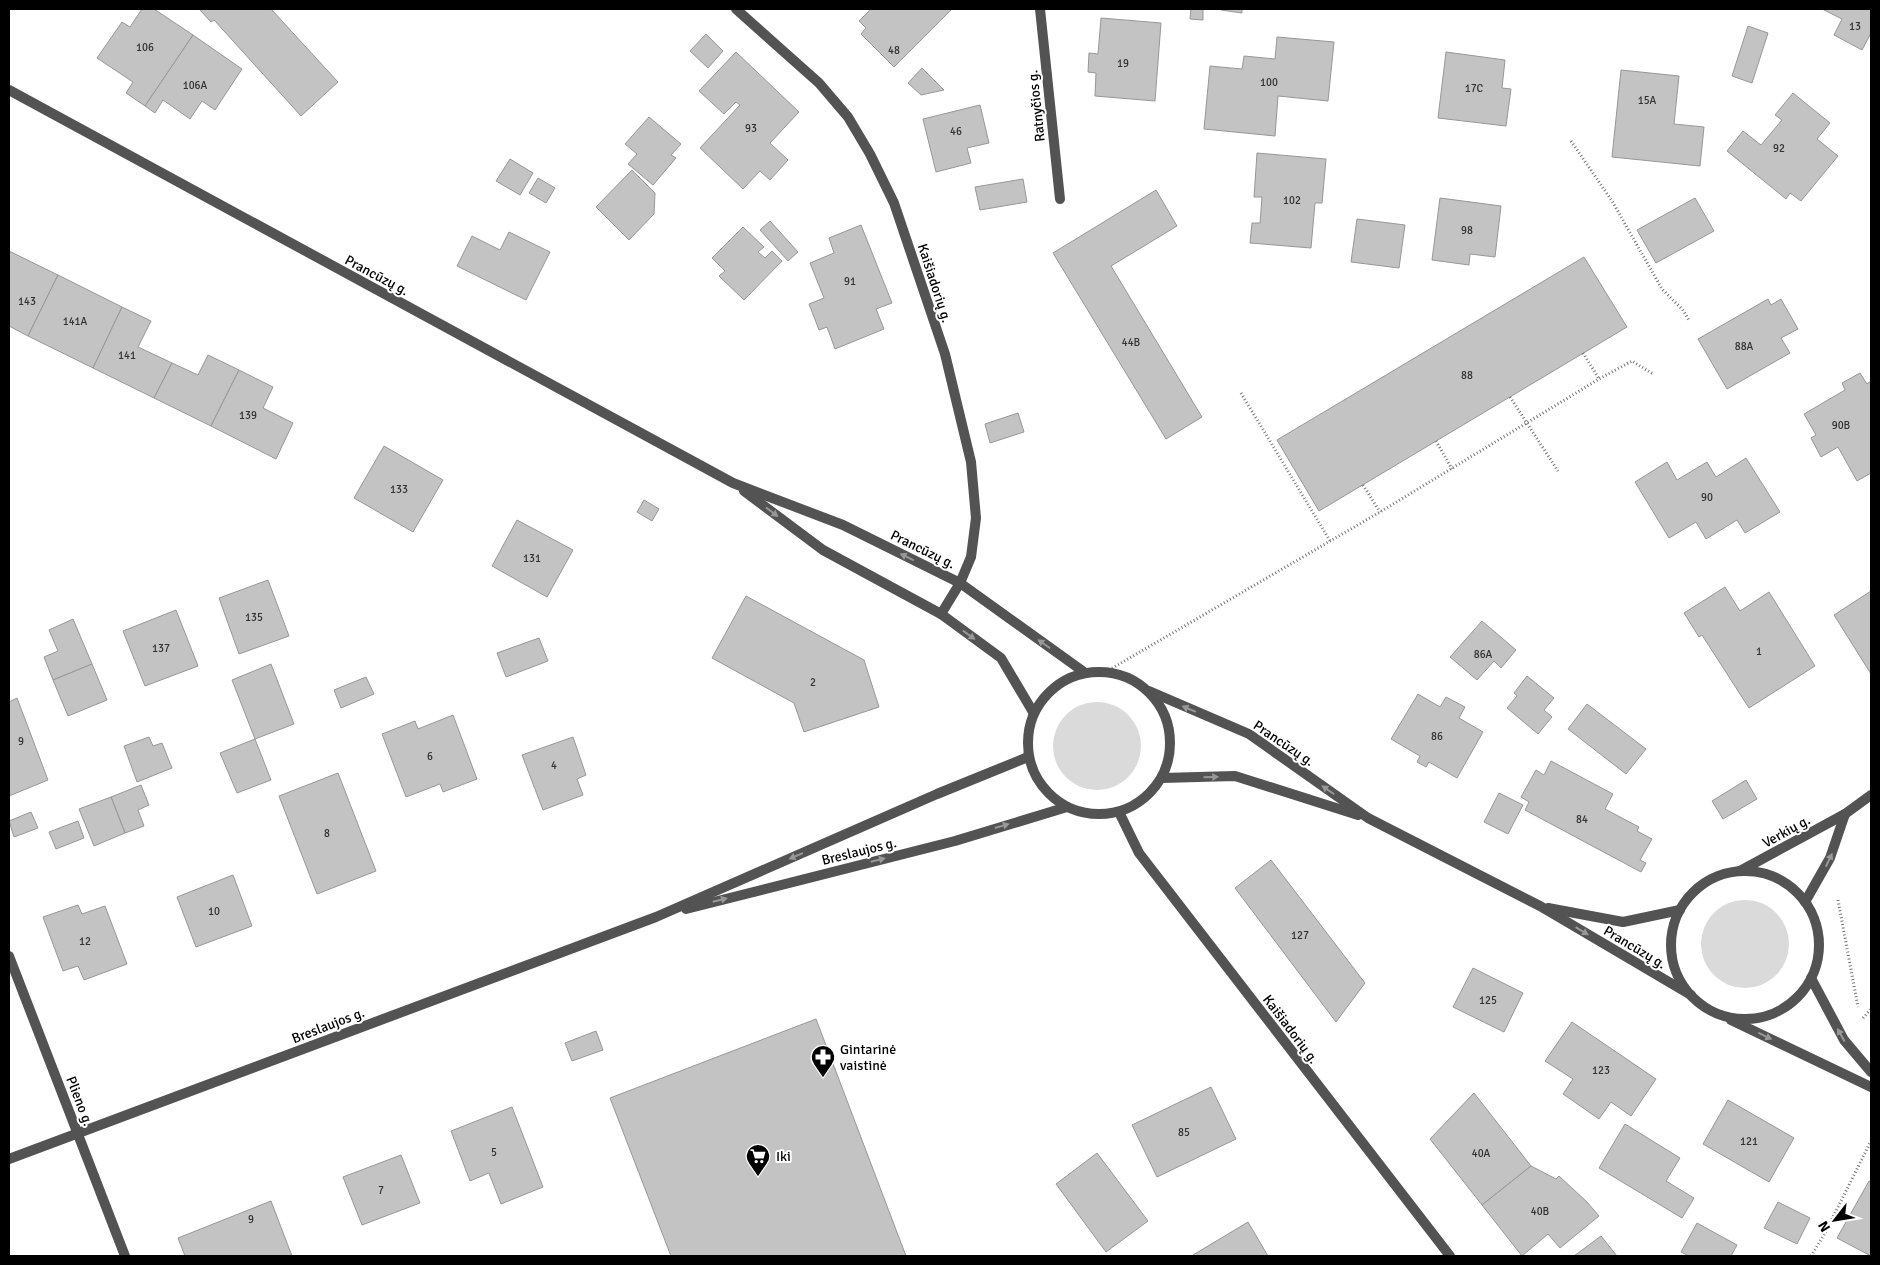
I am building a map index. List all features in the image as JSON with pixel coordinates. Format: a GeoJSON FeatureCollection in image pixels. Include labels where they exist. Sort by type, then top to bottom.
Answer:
{"type":"FeatureCollection","features":[{"type":"Feature","properties":{"kind":"street","name":"Kaišiadorių g."},"geometry":{"type":"LineString","coordinates":[[736,9],[819,83],[848,117],[870,154],[894,203],[945,354],[971,462],[976,518],[971,557],[960,583],[941,614]]}},
{"type":"Feature","properties":{"kind":"street","name":"Ratnyčios g."},"geometry":{"type":"LineString","coordinates":[[1040,9],[1060,199]]}},
{"type":"Feature","properties":{"kind":"street","name":"Prancūzų g."},"geometry":{"type":"LineString","coordinates":[[9,90],[733,483],[843,525],[960,583],[1084,672]]}},
{"type":"Feature","properties":{"kind":"street","name":"Prancūzų g."},"geometry":{"type":"LineString","coordinates":[[733,483],[824,550],[941,614],[1002,658],[1033,712]]}},
{"type":"Feature","properties":{"kind":"street"},"geometry":{"type":"LineString","coordinates":[[1106,671],[1130,677],[1149,692],[1163,710],[1170,733],[1170,756],[1162,778],[1150,793],[1136,805],[1118,812],[1092,814],[1067,807],[1049,795],[1035,778],[1028,757],[1028,734],[1033,712],[1046,694],[1063,680],[1084,672],[1106,671]]}},
{"type":"Feature","properties":{"kind":"street","name":"Prancūzų g."},"geometry":{"type":"LineString","coordinates":[[1149,692],[1249,734],[1368,818],[1540,906],[1691,995]]}},
{"type":"Feature","properties":{"kind":"street","name":"Breslaujos g."},"geometry":{"type":"LineString","coordinates":[[9,1159],[656,917],[937,794],[1028,757]]}},
{"type":"Feature","properties":{"kind":"street","name":"Prancūzų g."},"geometry":{"type":"LineString","coordinates":[[1162,778],[1235,776],[1368,818]]}},
{"type":"Feature","properties":{"kind":"street","name":"Verkių g."},"geometry":{"type":"LineString","coordinates":[[1740,872],[1846,814],[1871,795]]}},
{"type":"Feature","properties":{"kind":"street","name":"Breslaujos g."},"geometry":{"type":"LineString","coordinates":[[656,917],[956,841],[1067,807]]}},
{"type":"Feature","properties":{"kind":"street","name":"Kaišiadorių g."},"geometry":{"type":"LineString","coordinates":[[1118,812],[1139,853],[1450,1256]]}},
{"type":"Feature","properties":{"kind":"street"},"geometry":{"type":"LineString","coordinates":[[1806,902],[1830,858],[1846,814]]}},
{"type":"Feature","properties":{"kind":"street"},"geometry":{"type":"LineString","coordinates":[[1721,1015],[1742,1019],[1769,1015],[1782,1009],[1799,996],[1811,978],[1818,959],[1818,940],[1814,920],[1806,902],[1793,889],[1777,878],[1759,872],[1740,872],[1722,875],[1705,883],[1691,895],[1680,910],[1673,927],[1671,946],[1680,980],[1691,995],[1705,1007],[1721,1015],[1871,1087]]}},
{"type":"Feature","properties":{"kind":"street","name":"Prancūzų g."},"geometry":{"type":"LineString","coordinates":[[1540,906],[1623,922],[1680,910]]}},
{"type":"Feature","properties":{"kind":"street","name":"Plieno g."},"geometry":{"type":"LineString","coordinates":[[9,956],[125,1256]]}},
{"type":"Feature","properties":{"kind":"street"},"geometry":{"type":"LineString","coordinates":[[1811,978],[1844,1040],[1871,1072]]}},
{"type":"Feature","properties":{"kind":"path"},"geometry":{"type":"LineString","coordinates":[[1570,141],[1612,201],[1662,289],[1682,309],[1689,320]]}},
{"type":"Feature","properties":{"kind":"path"},"geometry":{"type":"LineString","coordinates":[[1583,353],[1600,379]]}},
{"type":"Feature","properties":{"kind":"path"},"geometry":{"type":"LineString","coordinates":[[1106,671],[1380,512],[1632,361],[1652,374]]}},
{"type":"Feature","properties":{"kind":"path"},"geometry":{"type":"LineString","coordinates":[[1241,393],[1330,541]]}},
{"type":"Feature","properties":{"kind":"path"},"geometry":{"type":"LineString","coordinates":[[1510,397],[1558,471]]}},
{"type":"Feature","properties":{"kind":"path"},"geometry":{"type":"LineString","coordinates":[[1436,441],[1452,469]]}},
{"type":"Feature","properties":{"kind":"path"},"geometry":{"type":"LineString","coordinates":[[1363,485],[1380,512]]}},
{"type":"Feature","properties":{"kind":"path"},"geometry":{"type":"LineString","coordinates":[[1830,858],[1838,866],[1835,880],[1861,1021]]}},
{"type":"Feature","properties":{"kind":"path"},"geometry":{"type":"LineString","coordinates":[[1811,1256],[1825,1233],[1871,1141]]}},
{"type":"Feature","properties":{"kind":"shaded area"},"geometry":{"type":"Polygon","coordinates":[[[1097,702],[1114,706],[1128,715],[1137,729],[1141,746],[1137,763],[1128,777],[1114,786],[1097,790],[1080,786],[1066,777],[1057,763],[1053,746],[1057,729],[1066,715],[1080,706],[1097,702]]]}},
{"type":"Feature","properties":{"kind":"shaded area"},"geometry":{"type":"Polygon","coordinates":[[[1736,900],[1754,900],[1770,907],[1782,919],[1789,935],[1789,953],[1782,969],[1770,981],[1754,988],[1736,988],[1720,981],[1708,969],[1701,953],[1701,935],[1708,919],[1720,907],[1736,900]]]}},
{"type":"Feature","properties":{"kind":"building"},"geometry":{"type":"Polygon","coordinates":[[[142,9],[154,9],[193,35],[145,106],[126,93],[133,82],[97,58],[122,22],[130,27],[142,9]]]}},
{"type":"Feature","properties":{"kind":"building"},"geometry":{"type":"Polygon","coordinates":[[[199,9],[271,9],[338,82],[301,116],[214,20],[211,22],[199,9]]]}},
{"type":"Feature","properties":{"kind":"building"},"geometry":{"type":"Polygon","coordinates":[[[871,9],[952,9],[894,67],[861,34],[866,28],[859,21],[871,9]]]}},
{"type":"Feature","properties":{"kind":"building"},"geometry":{"type":"Polygon","coordinates":[[[1191,9],[1203,9],[1203,20],[1190,19],[1191,9]]]}},
{"type":"Feature","properties":{"kind":"building"},"geometry":{"type":"Polygon","coordinates":[[[1242,9],[1242,13],[1221,10],[1242,9]]]}},
{"type":"Feature","properties":{"kind":"building"},"geometry":{"type":"Polygon","coordinates":[[[1822,9],[1871,9],[1871,33],[1862,50],[1834,35],[1842,19],[1822,9]]]}},
{"type":"Feature","properties":{"kind":"building"},"geometry":{"type":"Polygon","coordinates":[[[1101,18],[1161,23],[1155,101],[1095,96],[1096,73],[1088,72],[1089,53],[1098,54],[1101,18]]]}},
{"type":"Feature","properties":{"kind":"building"},"geometry":{"type":"Polygon","coordinates":[[[1748,26],[1768,33],[1752,83],[1732,76],[1748,26]]]}},
{"type":"Feature","properties":{"kind":"building"},"geometry":{"type":"Polygon","coordinates":[[[706,34],[723,51],[708,68],[690,51],[706,34]]]}},
{"type":"Feature","properties":{"kind":"building"},"geometry":{"type":"Polygon","coordinates":[[[193,35],[242,69],[215,110],[202,101],[190,119],[163,100],[155,113],[145,106],[193,35]]]}},
{"type":"Feature","properties":{"kind":"building"},"geometry":{"type":"Polygon","coordinates":[[[1277,37],[1334,42],[1328,101],[1278,96],[1275,136],[1204,129],[1210,66],[1242,69],[1244,56],[1275,59],[1277,37]]]}},
{"type":"Feature","properties":{"kind":"building"},"geometry":{"type":"Polygon","coordinates":[[[736,52],[799,112],[770,143],[788,160],[770,180],[760,171],[743,189],[700,148],[740,105],[736,102],[724,114],[699,91],[736,52]]]}},
{"type":"Feature","properties":{"kind":"building"},"geometry":{"type":"Polygon","coordinates":[[[1446,52],[1505,60],[1502,88],[1511,89],[1506,126],[1438,118],[1446,52]]]}},
{"type":"Feature","properties":{"kind":"building"},"geometry":{"type":"Polygon","coordinates":[[[922,68],[944,90],[921,95],[908,83],[922,68]]]}},
{"type":"Feature","properties":{"kind":"building"},"geometry":{"type":"Polygon","coordinates":[[[1621,70],[1679,76],[1674,124],[1704,127],[1700,166],[1612,157],[1621,70]]]}},
{"type":"Feature","properties":{"kind":"building"},"geometry":{"type":"Polygon","coordinates":[[[1793,93],[1830,123],[1817,139],[1838,156],[1801,201],[1790,193],[1786,199],[1727,151],[1743,131],[1761,145],[1782,120],[1775,115],[1793,93]]]}},
{"type":"Feature","properties":{"kind":"building"},"geometry":{"type":"Polygon","coordinates":[[[980,105],[989,143],[967,148],[971,163],[936,172],[923,119],[980,105]]]}},
{"type":"Feature","properties":{"kind":"building"},"geometry":{"type":"Polygon","coordinates":[[[649,117],[681,144],[671,155],[676,158],[653,185],[628,164],[637,154],[625,144],[649,117]]]}},
{"type":"Feature","properties":{"kind":"building"},"geometry":{"type":"Polygon","coordinates":[[[1257,153],[1326,159],[1322,203],[1315,203],[1311,248],[1250,243],[1252,223],[1260,223],[1262,197],[1254,197],[1257,153]]]}},
{"type":"Feature","properties":{"kind":"building"},"geometry":{"type":"Polygon","coordinates":[[[510,159],[533,173],[520,195],[496,181],[510,159]]]}},
{"type":"Feature","properties":{"kind":"building"},"geometry":{"type":"Polygon","coordinates":[[[632,170],[655,193],[654,214],[629,240],[596,207],[632,170]]]}},
{"type":"Feature","properties":{"kind":"building"},"geometry":{"type":"Polygon","coordinates":[[[538,178],[555,188],[546,203],[529,193],[538,178]]]}},
{"type":"Feature","properties":{"kind":"building"},"geometry":{"type":"Polygon","coordinates":[[[1023,179],[1027,202],[980,210],[975,187],[1023,179]]]}},
{"type":"Feature","properties":{"kind":"building"},"geometry":{"type":"Polygon","coordinates":[[[1156,190],[1177,226],[1111,266],[1202,417],[1166,439],[1053,253],[1156,190]]]}},
{"type":"Feature","properties":{"kind":"building"},"geometry":{"type":"Polygon","coordinates":[[[1440,198],[1501,206],[1495,257],[1470,254],[1469,265],[1432,260],[1440,198]]]}},
{"type":"Feature","properties":{"kind":"building"},"geometry":{"type":"Polygon","coordinates":[[[1695,198],[1714,231],[1656,263],[1637,230],[1695,198]]]}},
{"type":"Feature","properties":{"kind":"building"},"geometry":{"type":"Polygon","coordinates":[[[1357,219],[1405,225],[1399,268],[1351,262],[1357,219]]]}},
{"type":"Feature","properties":{"kind":"building"},"geometry":{"type":"Polygon","coordinates":[[[770,221],[798,252],[788,261],[760,230],[770,221]]]}},
{"type":"Feature","properties":{"kind":"building"},"geometry":{"type":"Polygon","coordinates":[[[861,225],[892,303],[876,309],[884,329],[835,349],[827,327],[819,330],[809,304],[824,298],[810,263],[834,253],[829,238],[861,225]]]}},
{"type":"Feature","properties":{"kind":"building"},"geometry":{"type":"Polygon","coordinates":[[[743,227],[764,247],[758,252],[765,258],[772,251],[782,261],[744,300],[719,276],[725,271],[712,258],[743,227]]]}},
{"type":"Feature","properties":{"kind":"building"},"geometry":{"type":"Polygon","coordinates":[[[509,232],[550,252],[526,300],[457,266],[472,236],[500,250],[509,232]]]}},
{"type":"Feature","properties":{"kind":"building"},"geometry":{"type":"Polygon","coordinates":[[[9,251],[58,275],[28,336],[9,326],[9,251]]]}},
{"type":"Feature","properties":{"kind":"building"},"geometry":{"type":"Polygon","coordinates":[[[1584,257],[1627,327],[1319,511],[1277,440],[1584,257]]]}},
{"type":"Feature","properties":{"kind":"building"},"geometry":{"type":"Polygon","coordinates":[[[58,275],[122,307],[93,368],[28,336],[58,275]]]}},
{"type":"Feature","properties":{"kind":"building"},"geometry":{"type":"Polygon","coordinates":[[[1768,299],[1771,305],[1781,299],[1798,329],[1781,338],[1790,353],[1727,389],[1698,339],[1768,299]]]}},
{"type":"Feature","properties":{"kind":"building"},"geometry":{"type":"Polygon","coordinates":[[[122,307],[151,321],[138,347],[172,363],[154,398],[93,368],[122,307]]]}},
{"type":"Feature","properties":{"kind":"building"},"geometry":{"type":"Polygon","coordinates":[[[208,355],[239,370],[211,426],[154,398],[172,363],[198,375],[208,355]]]}},
{"type":"Feature","properties":{"kind":"building"},"geometry":{"type":"Polygon","coordinates":[[[239,370],[273,387],[263,408],[293,423],[276,459],[211,426],[239,370]]]}},
{"type":"Feature","properties":{"kind":"building"},"geometry":{"type":"Polygon","coordinates":[[[1860,373],[1867,384],[1871,381],[1871,473],[1857,481],[1838,447],[1821,457],[1811,438],[1816,435],[1804,414],[1845,390],[1842,383],[1860,373]]]}},
{"type":"Feature","properties":{"kind":"building"},"geometry":{"type":"Polygon","coordinates":[[[1018,413],[1024,432],[990,443],[985,424],[1018,413]]]}},
{"type":"Feature","properties":{"kind":"building"},"geometry":{"type":"Polygon","coordinates":[[[384,446],[443,480],[413,532],[354,498],[384,446]]]}},
{"type":"Feature","properties":{"kind":"building"},"geometry":{"type":"Polygon","coordinates":[[[1746,458],[1780,512],[1745,533],[1737,520],[1706,539],[1696,522],[1669,538],[1635,482],[1667,462],[1677,480],[1707,462],[1716,477],[1746,458]]]}},
{"type":"Feature","properties":{"kind":"building"},"geometry":{"type":"Polygon","coordinates":[[[644,500],[659,509],[652,521],[637,512],[644,500]]]}},
{"type":"Feature","properties":{"kind":"building"},"geometry":{"type":"Polygon","coordinates":[[[517,520],[573,550],[547,597],[492,566],[517,520]]]}},
{"type":"Feature","properties":{"kind":"building"},"geometry":{"type":"Polygon","coordinates":[[[268,580],[289,636],[239,654],[219,598],[268,580]]]}},
{"type":"Feature","properties":{"kind":"building"},"geometry":{"type":"Polygon","coordinates":[[[1725,587],[1740,611],[1769,592],[1815,666],[1749,708],[1702,635],[1699,637],[1684,613],[1725,587]]]}},
{"type":"Feature","properties":{"kind":"building"},"geometry":{"type":"Polygon","coordinates":[[[1871,591],[1871,674],[1834,615],[1871,591]]]}},
{"type":"Feature","properties":{"kind":"building"},"geometry":{"type":"Polygon","coordinates":[[[746,596],[864,660],[879,707],[804,732],[794,703],[712,658],[746,596]]]}},
{"type":"Feature","properties":{"kind":"building"},"geometry":{"type":"Polygon","coordinates":[[[176,610],[198,666],[145,686],[123,631],[176,610]]]}},
{"type":"Feature","properties":{"kind":"building"},"geometry":{"type":"Polygon","coordinates":[[[73,619],[92,664],[53,680],[44,657],[58,651],[49,630],[73,619]]]}},
{"type":"Feature","properties":{"kind":"building"},"geometry":{"type":"Polygon","coordinates":[[[1482,621],[1516,650],[1501,668],[1494,661],[1477,680],[1450,657],[1482,621]]]}},
{"type":"Feature","properties":{"kind":"building"},"geometry":{"type":"Polygon","coordinates":[[[539,638],[548,661],[506,677],[497,653],[539,638]]]}},
{"type":"Feature","properties":{"kind":"building"},"geometry":{"type":"Polygon","coordinates":[[[92,664],[107,700],[68,716],[53,680],[92,664]]]}},
{"type":"Feature","properties":{"kind":"building"},"geometry":{"type":"Polygon","coordinates":[[[271,664],[294,724],[255,739],[232,680],[271,664]]]}},
{"type":"Feature","properties":{"kind":"building"},"geometry":{"type":"Polygon","coordinates":[[[1527,676],[1554,698],[1544,710],[1552,717],[1538,734],[1507,708],[1517,696],[1514,693],[1527,676]]]}},
{"type":"Feature","properties":{"kind":"building"},"geometry":{"type":"Polygon","coordinates":[[[366,677],[374,694],[341,708],[334,690],[366,677]]]}},
{"type":"Feature","properties":{"kind":"building"},"geometry":{"type":"Polygon","coordinates":[[[1418,694],[1440,707],[1446,697],[1465,707],[1459,718],[1483,732],[1457,778],[1429,762],[1426,767],[1417,762],[1420,756],[1391,739],[1418,694]]]}},
{"type":"Feature","properties":{"kind":"building"},"geometry":{"type":"Polygon","coordinates":[[[17,698],[48,780],[9,796],[9,702],[17,698]]]}},
{"type":"Feature","properties":{"kind":"building"},"geometry":{"type":"Polygon","coordinates":[[[1587,704],[1646,749],[1626,774],[1568,729],[1587,704]]]}},
{"type":"Feature","properties":{"kind":"building"},"geometry":{"type":"Polygon","coordinates":[[[453,715],[477,779],[443,792],[440,784],[406,797],[382,734],[415,721],[418,729],[453,715]]]}},
{"type":"Feature","properties":{"kind":"building"},"geometry":{"type":"Polygon","coordinates":[[[149,737],[153,746],[162,743],[172,768],[137,782],[124,746],[149,737]]]}},
{"type":"Feature","properties":{"kind":"building"},"geometry":{"type":"Polygon","coordinates":[[[573,737],[586,775],[577,779],[583,795],[543,810],[522,755],[573,737]]]}},
{"type":"Feature","properties":{"kind":"building"},"geometry":{"type":"Polygon","coordinates":[[[255,739],[271,780],[237,793],[220,753],[255,739]]]}},
{"type":"Feature","properties":{"kind":"building"},"geometry":{"type":"Polygon","coordinates":[[[1551,761],[1613,794],[1605,809],[1639,827],[1637,831],[1652,839],[1640,860],[1646,863],[1641,872],[1525,810],[1529,802],[1521,797],[1536,770],[1544,775],[1551,761]]]}},
{"type":"Feature","properties":{"kind":"building"},"geometry":{"type":"Polygon","coordinates":[[[338,773],[376,871],[317,894],[279,796],[338,773]]]}},
{"type":"Feature","properties":{"kind":"building"},"geometry":{"type":"Polygon","coordinates":[[[1746,780],[1757,799],[1723,819],[1712,801],[1746,780]]]}},
{"type":"Feature","properties":{"kind":"building"},"geometry":{"type":"Polygon","coordinates":[[[141,785],[149,805],[138,810],[144,826],[125,833],[111,797],[141,785]]]}},
{"type":"Feature","properties":{"kind":"building"},"geometry":{"type":"Polygon","coordinates":[[[1499,793],[1523,805],[1508,834],[1484,822],[1499,793]]]}},
{"type":"Feature","properties":{"kind":"building"},"geometry":{"type":"Polygon","coordinates":[[[111,797],[125,833],[94,846],[79,809],[111,797]]]}},
{"type":"Feature","properties":{"kind":"building"},"geometry":{"type":"Polygon","coordinates":[[[31,812],[38,828],[14,837],[9,821],[31,812]]]}},
{"type":"Feature","properties":{"kind":"building"},"geometry":{"type":"Polygon","coordinates":[[[78,821],[84,838],[56,849],[49,832],[78,821]]]}},
{"type":"Feature","properties":{"kind":"building"},"geometry":{"type":"Polygon","coordinates":[[[1271,860],[1365,983],[1336,1022],[1235,888],[1271,860]]]}},
{"type":"Feature","properties":{"kind":"building"},"geometry":{"type":"Polygon","coordinates":[[[233,875],[252,926],[196,947],[177,897],[233,875]]]}},
{"type":"Feature","properties":{"kind":"building"},"geometry":{"type":"Polygon","coordinates":[[[78,905],[82,914],[105,906],[127,964],[84,980],[78,966],[63,971],[43,917],[78,905]]]}},
{"type":"Feature","properties":{"kind":"building"},"geometry":{"type":"Polygon","coordinates":[[[1473,968],[1523,993],[1504,1032],[1453,1007],[1473,968]]]}},
{"type":"Feature","properties":{"kind":"building","name":"Iki"},"geometry":{"type":"Polygon","coordinates":[[[816,1019],[906,1256],[671,1256],[610,1098],[816,1019]]]}},
{"type":"Feature","properties":{"kind":"building"},"geometry":{"type":"Polygon","coordinates":[[[1572,1022],[1656,1079],[1631,1116],[1611,1102],[1599,1119],[1563,1094],[1573,1079],[1545,1061],[1572,1022]]]}},
{"type":"Feature","properties":{"kind":"building"},"geometry":{"type":"Polygon","coordinates":[[[596,1031],[603,1050],[572,1061],[565,1043],[596,1031]]]}},
{"type":"Feature","properties":{"kind":"building"},"geometry":{"type":"Polygon","coordinates":[[[1211,1087],[1236,1139],[1157,1177],[1132,1125],[1211,1087]]]}},
{"type":"Feature","properties":{"kind":"building"},"geometry":{"type":"Polygon","coordinates":[[[1474,1093],[1531,1166],[1482,1205],[1430,1139],[1474,1093]]]}},
{"type":"Feature","properties":{"kind":"building"},"geometry":{"type":"Polygon","coordinates":[[[1728,1100],[1794,1138],[1769,1182],[1703,1144],[1728,1100]]]}},
{"type":"Feature","properties":{"kind":"building"},"geometry":{"type":"Polygon","coordinates":[[[512,1107],[543,1187],[501,1204],[489,1173],[470,1181],[451,1131],[512,1107]]]}},
{"type":"Feature","properties":{"kind":"building"},"geometry":{"type":"Polygon","coordinates":[[[1625,1124],[1680,1158],[1666,1181],[1694,1198],[1682,1218],[1599,1168],[1625,1124]]]}},
{"type":"Feature","properties":{"kind":"building"},"geometry":{"type":"Polygon","coordinates":[[[1097,1153],[1148,1221],[1106,1252],[1056,1184],[1097,1153]]]}},
{"type":"Feature","properties":{"kind":"building"},"geometry":{"type":"Polygon","coordinates":[[[401,1155],[420,1203],[362,1225],[343,1177],[401,1155]]]}},
{"type":"Feature","properties":{"kind":"building"},"geometry":{"type":"Polygon","coordinates":[[[1531,1166],[1556,1179],[1559,1176],[1599,1216],[1560,1248],[1548,1234],[1522,1256],[1482,1205],[1531,1166]]]}},
{"type":"Feature","properties":{"kind":"building"},"geometry":{"type":"Polygon","coordinates":[[[1869,1181],[1871,1182],[1871,1256],[1837,1238],[1869,1181]]]}},
{"type":"Feature","properties":{"kind":"building"},"geometry":{"type":"Polygon","coordinates":[[[271,1201],[292,1256],[185,1256],[178,1238],[271,1201]]]}},
{"type":"Feature","properties":{"kind":"building"},"geometry":{"type":"Polygon","coordinates":[[[1778,1202],[1810,1218],[1797,1244],[1764,1228],[1778,1202]]]}},
{"type":"Feature","properties":{"kind":"building"},"geometry":{"type":"Polygon","coordinates":[[[1248,1222],[1268,1256],[1193,1256],[1193,1255],[1248,1222]]]}},
{"type":"Feature","properties":{"kind":"building"},"geometry":{"type":"Polygon","coordinates":[[[1697,1223],[1737,1245],[1731,1256],[1689,1256],[1681,1252],[1697,1223]]]}},
{"type":"Feature","properties":{"kind":"building"},"geometry":{"type":"Polygon","coordinates":[[[1601,1236],[1617,1256],[1574,1256],[1601,1236]]]}},
{"type":"Feature","properties":{"kind":"place","name":"Gintarinė vaistinė"},"geometry":{"type":"Point","coordinates":[823,1078]}},
{"type":"Feature","properties":{"kind":"place","name":"Iki"},"geometry":{"type":"Point","coordinates":[758,1177]}}]}
